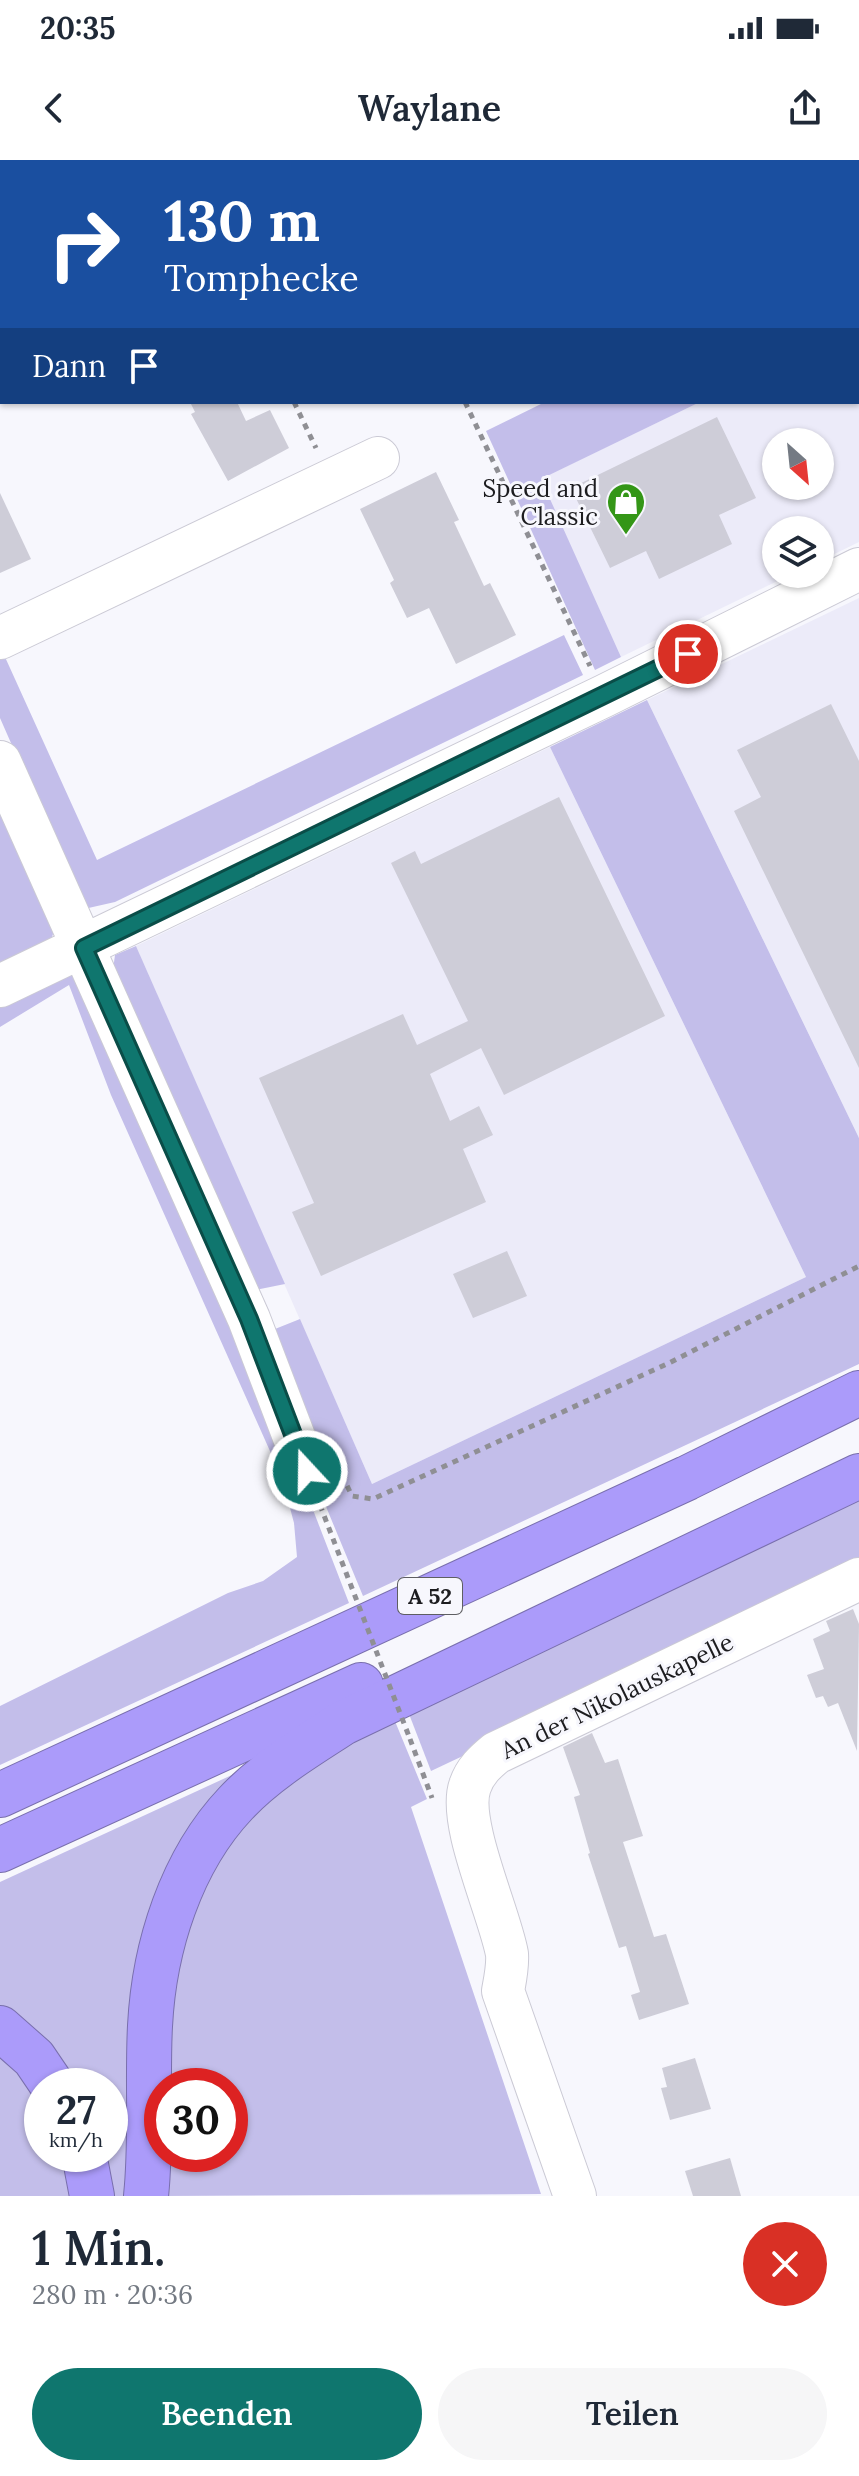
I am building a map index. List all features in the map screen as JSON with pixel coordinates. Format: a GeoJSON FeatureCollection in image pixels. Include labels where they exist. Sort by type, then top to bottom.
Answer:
{"type":"FeatureCollection","features":[{"type":"Feature","properties":{"kind":"highway","name":"A 52"},"geometry":{"type":"LineString","coordinates":[[0,1795],[687,1478],[859,1393]]}},
{"type":"Feature","properties":{"kind":"highway","name":"A 52"},"geometry":{"type":"LineString","coordinates":[[0,1850],[601,1574],[859,1450]]}},
{"type":"Feature","properties":{"kind":"highway"},"geometry":{"type":"LineString","coordinates":[[146,2196],[150,2022],[156,1974],[167,1928],[182,1888],[205,1841],[236,1802],[283,1763],[343,1723],[859,1476]]}},
{"type":"Feature","properties":{"kind":"highway"},"geometry":{"type":"LineString","coordinates":[[0,2028],[41,2068]]}},
{"type":"Feature","properties":{"kind":"highway"},"geometry":{"type":"LineString","coordinates":[[87,2172],[92,2196]]}},
{"type":"Feature","properties":{"kind":"street"},"geometry":{"type":"LineString","coordinates":[[0,638],[378,458]]}},
{"type":"Feature","properties":{"kind":"street"},"geometry":{"type":"LineString","coordinates":[[0,986],[858,571]]}},
{"type":"Feature","properties":{"kind":"street"},"geometry":{"type":"LineString","coordinates":[[0,762],[322,1481]]}},
{"type":"Feature","properties":{"kind":"street","name":"An der Nikolauskapelle"},"geometry":{"type":"LineString","coordinates":[[575,2196],[503,1991],[507,1957],[473,1833],[469,1788],[481,1765],[496,1753],[859,1579]]}},
{"type":"Feature","properties":{"kind":"path"},"geometry":{"type":"LineString","coordinates":[[295,404],[332,480]]}},
{"type":"Feature","properties":{"kind":"path"},"geometry":{"type":"LineString","coordinates":[[466,404],[604,696]]}},
{"type":"Feature","properties":{"kind":"path"},"geometry":{"type":"LineString","coordinates":[[322,1481],[352,1496],[373,1499],[667,1364],[859,1266]]}},
{"type":"Feature","properties":{"kind":"path"},"geometry":{"type":"LineString","coordinates":[[322,1481],[410,1739]]}},
{"type":"Feature","properties":{"kind":"shaded area"},"geometry":{"type":"Polygon","coordinates":[[[541,404],[696,404],[541,479],[621,657],[595,670],[486,431],[541,404]]]}},
{"type":"Feature","properties":{"kind":"shaded area"},"geometry":{"type":"Polygon","coordinates":[[[696,404],[859,404],[859,542],[834,554],[834,516],[762,516],[763,588],[621,657],[540,479],[696,404]]]}},
{"type":"Feature","properties":{"kind":"shaded area"},"geometry":{"type":"Polygon","coordinates":[[[859,598],[859,1138],[647,700],[859,598]]]}},
{"type":"Feature","properties":{"kind":"shaded area"},"geometry":{"type":"Polygon","coordinates":[[[564,635],[583,675],[115,902],[84,909],[0,718],[0,646],[97,860],[564,635]]]}},
{"type":"Feature","properties":{"kind":"shaded area"},"geometry":{"type":"Polygon","coordinates":[[[647,700],[859,1138],[859,1364],[363,1596],[262,1352],[270,1331],[300,1319],[372,1484],[806,1277],[550,747],[647,700]]]}},
{"type":"Feature","properties":{"kind":"shaded area"},"geometry":{"type":"Polygon","coordinates":[[[550,747],[806,1277],[372,1484],[136,946],[550,747]]]}},
{"type":"Feature","properties":{"kind":"shaded area"},"geometry":{"type":"Polygon","coordinates":[[[0,794],[57,922],[49,946],[0,969],[0,794]]]}},
{"type":"Feature","properties":{"kind":"shaded area"},"geometry":{"type":"Polygon","coordinates":[[[136,946],[285,1284],[250,1291],[113,970],[115,955],[136,946]]]}},
{"type":"Feature","properties":{"kind":"shaded area"},"geometry":{"type":"Polygon","coordinates":[[[62,972],[78,974],[281,1427],[349,1603],[0,1765],[0,1706],[228,1593],[263,1581],[297,1557],[294,1523],[282,1478],[111,1095],[69,985],[0,1027],[0,1003],[62,972]]]}},
{"type":"Feature","properties":{"kind":"shaded area"},"geometry":{"type":"Polygon","coordinates":[[[859,1487],[859,1569],[431,1771],[404,1701],[859,1487]]]}},
{"type":"Feature","properties":{"kind":"shaded area"},"geometry":{"type":"Polygon","coordinates":[[[390,1709],[427,1799],[411,1807],[541,2194],[164,2196],[165,2172],[248,2172],[248,2068],[167,2068],[173,1976],[192,1907],[225,1844],[293,1770],[390,1709]]]}},
{"type":"Feature","properties":{"kind":"shaded area"},"geometry":{"type":"Polygon","coordinates":[[[247,1768],[179,1868],[152,2068],[144,2068],[144,2129],[135,2196],[98,2196],[95,2172],[128,2172],[128,2068],[48,2068],[0,2015],[0,1882],[247,1768]]]}},
{"type":"Feature","properties":{"kind":"shaded area"},"geometry":{"type":"Polygon","coordinates":[[[0,2049],[24,2078],[24,2172],[70,2172],[75,2196],[0,2196],[0,2049]]]}},
{"type":"Feature","properties":{"kind":"building"},"geometry":{"type":"Polygon","coordinates":[[[191,404],[238,404],[246,421],[270,410],[289,448],[228,481],[191,414],[195,412],[191,404]]]}},
{"type":"Feature","properties":{"kind":"building"},"geometry":{"type":"Polygon","coordinates":[[[717,417],[756,498],[719,515],[732,544],[659,579],[646,551],[610,568],[571,488],[717,417]]]}},
{"type":"Feature","properties":{"kind":"building"},"geometry":{"type":"Polygon","coordinates":[[[436,472],[459,520],[454,522],[484,586],[490,583],[516,635],[456,664],[429,608],[407,618],[390,583],[394,580],[360,509],[436,472]]]}},
{"type":"Feature","properties":{"kind":"building"},"geometry":{"type":"Polygon","coordinates":[[[0,493],[31,559],[0,573],[0,493]]]}},
{"type":"Feature","properties":{"kind":"building"},"geometry":{"type":"Polygon","coordinates":[[[831,704],[859,761],[859,1068],[734,811],[761,797],[737,750],[831,704]]]}},
{"type":"Feature","properties":{"kind":"building"},"geometry":{"type":"Polygon","coordinates":[[[559,797],[665,1016],[504,1095],[481,1048],[430,1074],[450,1121],[479,1106],[493,1135],[463,1149],[486,1202],[321,1276],[292,1212],[314,1203],[259,1078],[403,1014],[417,1045],[468,1021],[391,863],[415,851],[421,864],[559,797]]]}},
{"type":"Feature","properties":{"kind":"building"},"geometry":{"type":"Polygon","coordinates":[[[507,1251],[527,1296],[473,1318],[453,1274],[507,1251]]]}},
{"type":"Feature","properties":{"kind":"building"},"geometry":{"type":"Polygon","coordinates":[[[853,1609],[859,1624],[857,1751],[838,1703],[828,1707],[823,1696],[816,1698],[807,1675],[824,1669],[813,1639],[830,1631],[826,1621],[853,1609]]]}},
{"type":"Feature","properties":{"kind":"building"},"geometry":{"type":"Polygon","coordinates":[[[592,1733],[605,1763],[618,1759],[643,1836],[623,1842],[654,1937],[666,1934],[689,2004],[639,2020],[631,1995],[640,1992],[626,1946],[619,1948],[588,1854],[574,1797],[580,1795],[563,1747],[592,1733]]]}},
{"type":"Feature","properties":{"kind":"building"},"geometry":{"type":"Polygon","coordinates":[[[695,2058],[711,2109],[670,2120],[661,2088],[667,2087],[662,2068],[695,2058]]]}},
{"type":"Feature","properties":{"kind":"building"},"geometry":{"type":"Polygon","coordinates":[[[730,2158],[741,2196],[693,2196],[685,2171],[730,2158]]]}},
{"type":"Feature","properties":{"kind":"place","name":"Speed and Classic"},"geometry":{"type":"Point","coordinates":[626,536]}},
{"type":"Feature","properties":{"kind":"route"},"geometry":{"type":"LineString","coordinates":[[307,1471],[249,1319],[84,948],[688,654]]}}]}
